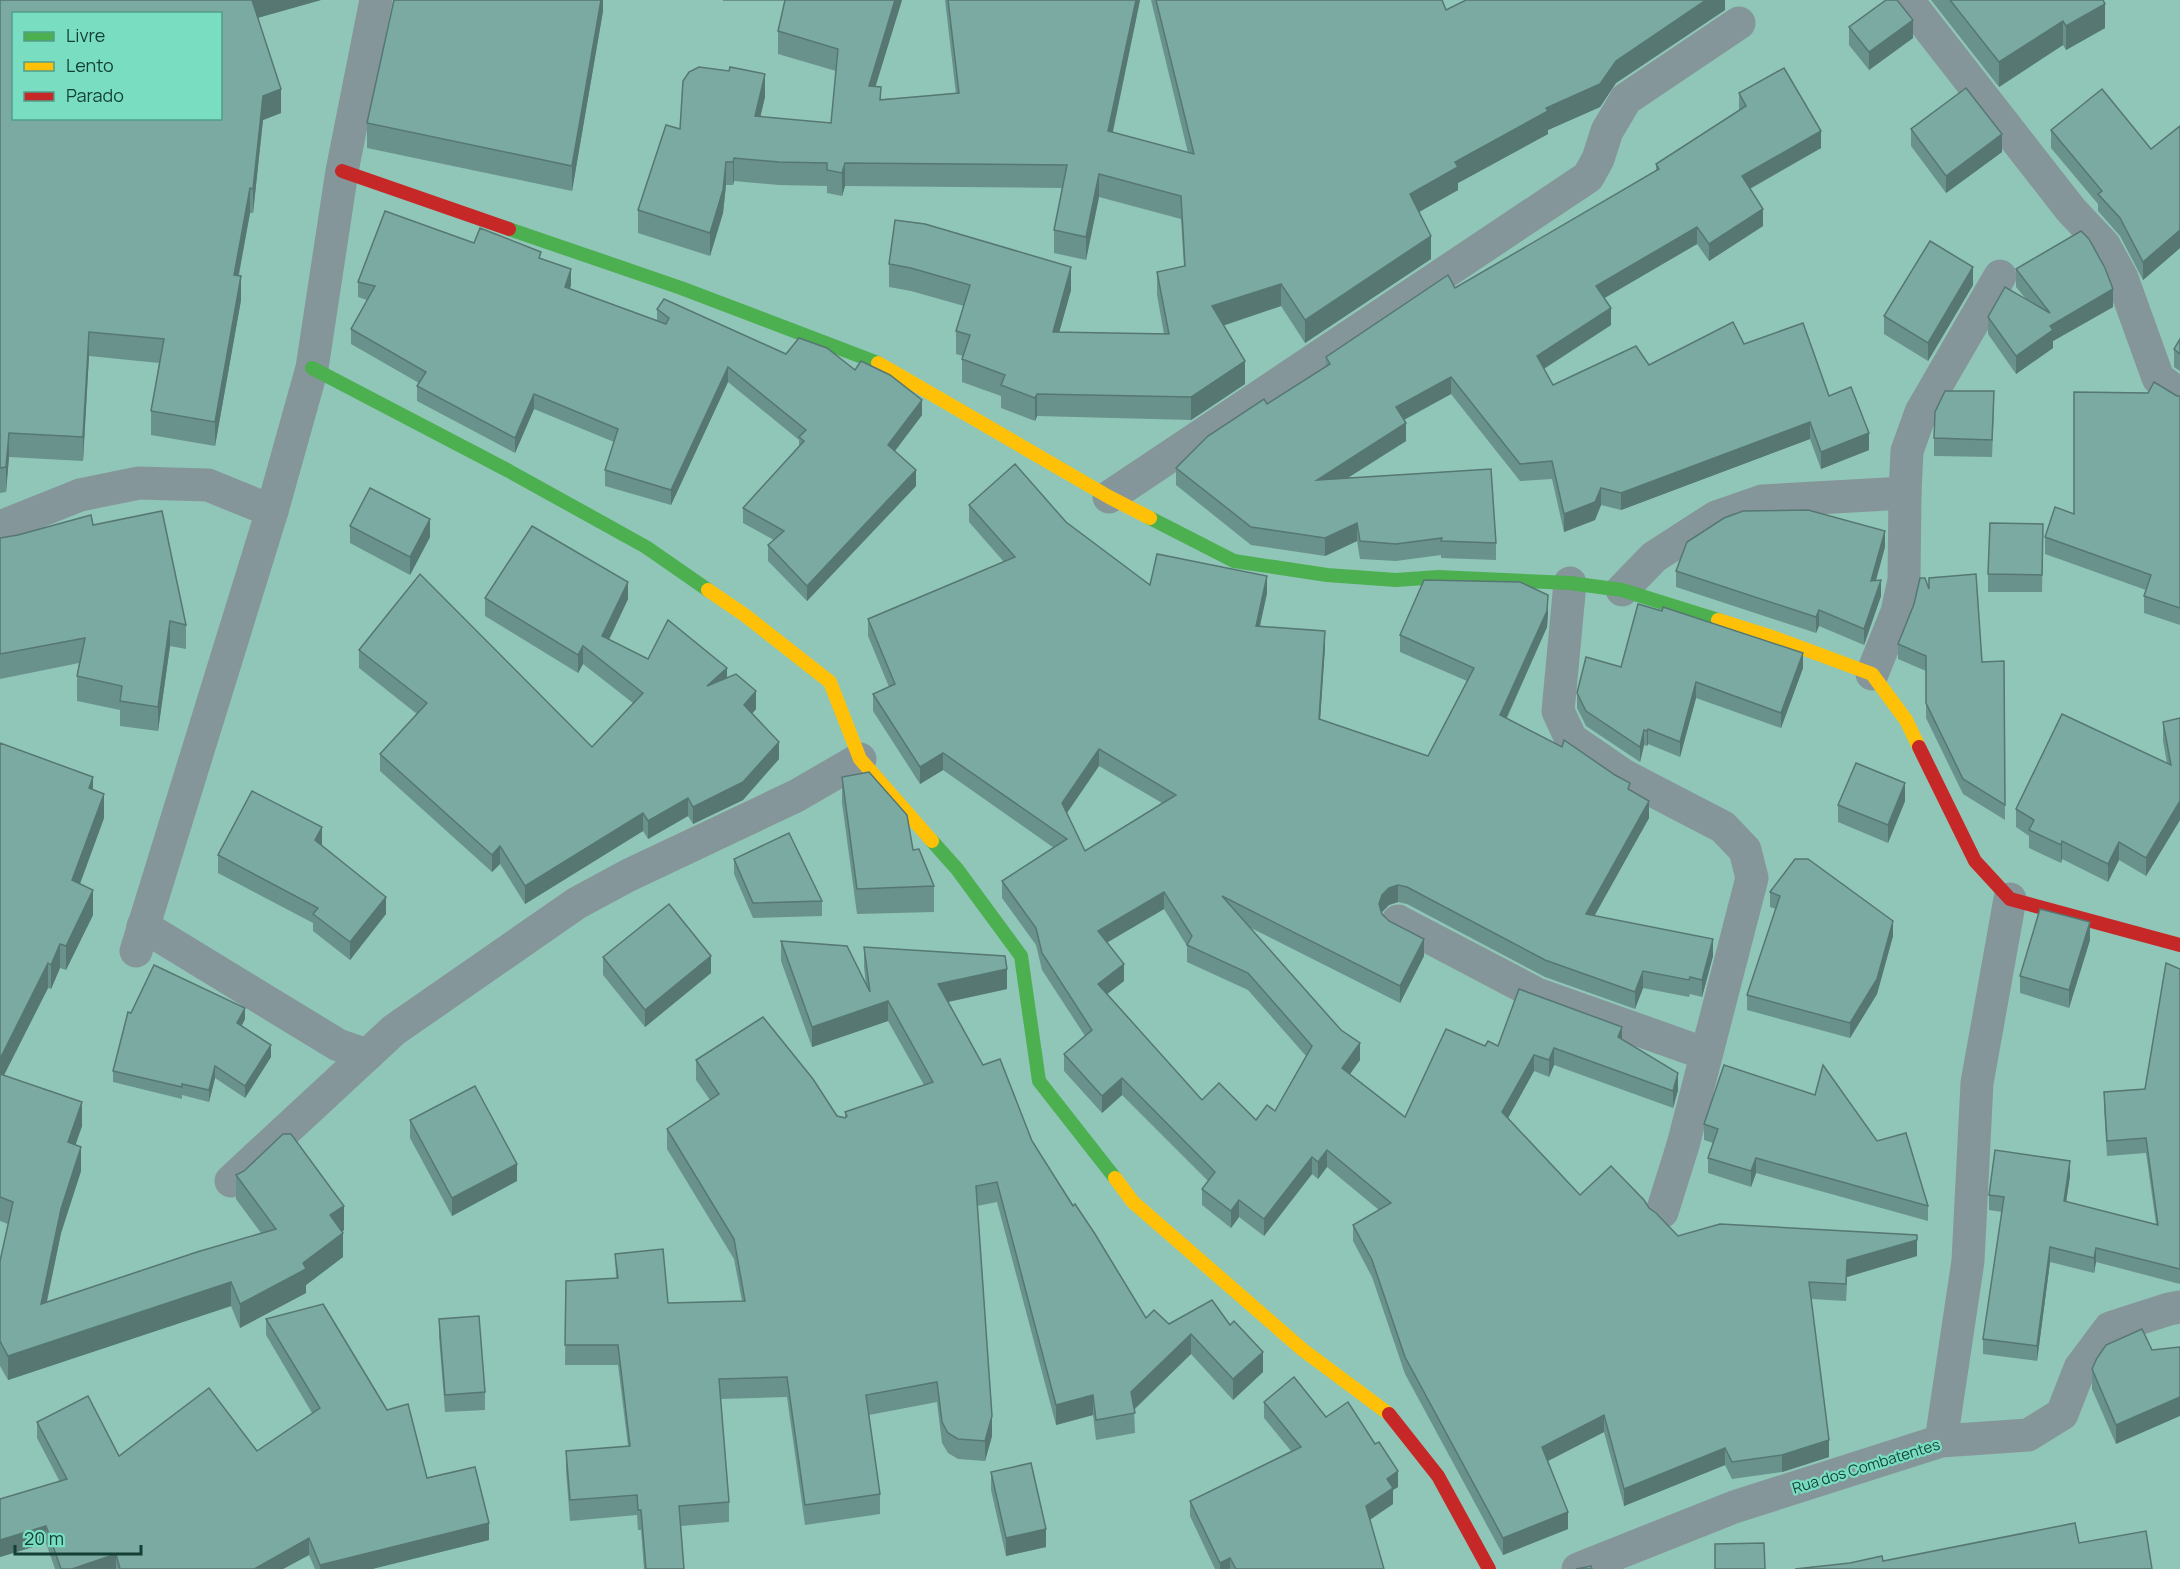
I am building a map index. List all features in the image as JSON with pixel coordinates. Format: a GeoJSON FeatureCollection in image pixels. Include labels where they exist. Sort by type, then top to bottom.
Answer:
{"type":"FeatureCollection","features":[{"type":"Feature","properties":{"kind":"street"},"geometry":{"type":"LineString","coordinates":[[367,1055],[338,1045],[139,939],[272,511],[312,368],[342,171],[376,0]]}},
{"type":"Feature","properties":{"kind":"street"},"geometry":{"type":"LineString","coordinates":[[1908,1],[2071,210],[2104,245],[2122,278],[2158,378],[2180,395]]}},
{"type":"Feature","properties":{"kind":"street"},"geometry":{"type":"LineString","coordinates":[[1108,496],[1588,177],[1598,159],[1607,131],[1626,99],[1739,23]]}},
{"type":"Feature","properties":{"kind":"street"},"geometry":{"type":"LineString","coordinates":[[342,171],[681,288],[885,366],[1108,496],[1234,561],[1326,575],[1396,580],[1438,577],[1570,583],[1622,590],[1775,638],[1872,674],[1906,720],[1975,861],[2010,899],[2180,945]]}},
{"type":"Feature","properties":{"kind":"street"},"geometry":{"type":"LineString","coordinates":[[1872,674],[1897,612],[1904,579],[1907,451],[1921,412],[2000,276]]}},
{"type":"Feature","properties":{"kind":"street"},"geometry":{"type":"LineString","coordinates":[[312,368],[509,471],[646,548],[746,616],[830,682],[861,759],[957,869],[1021,956],[1039,1081],[1053,1100],[1133,1202],[1303,1350],[1392,1417],[1437,1476],[1489,1569]]}},
{"type":"Feature","properties":{"kind":"street"},"geometry":{"type":"LineString","coordinates":[[0,527],[80,495],[139,483],[208,485],[272,511]]}},
{"type":"Feature","properties":{"kind":"street"},"geometry":{"type":"LineString","coordinates":[[1622,590],[1654,556],[1716,517],[1762,501],[1905,493]]}},
{"type":"Feature","properties":{"kind":"street"},"geometry":{"type":"LineString","coordinates":[[1570,583],[1557,711],[1570,739],[1625,776],[1723,827],[1745,850],[1752,878],[1683,1145],[1662,1212]]}},
{"type":"Feature","properties":{"kind":"street"},"geometry":{"type":"LineString","coordinates":[[231,1181],[394,1030],[577,903],[629,875],[796,796],[861,759]]}},
{"type":"Feature","properties":{"kind":"street"},"geometry":{"type":"LineString","coordinates":[[1941,1442],[1968,1261],[1977,1083],[2010,899]]}},
{"type":"Feature","properties":{"kind":"street"},"geometry":{"type":"LineString","coordinates":[[1398,921],[1537,994],[1706,1054]]}},
{"type":"Feature","properties":{"kind":"street","name":"Rua dos Combatentes"},"geometry":{"type":"LineString","coordinates":[[1578,1569],[1734,1507],[1941,1442],[2028,1435],[2062,1414],[2080,1368],[2110,1328],[2180,1307]]}},
{"type":"Feature","properties":{"kind":"building"},"geometry":{"type":"Polygon","coordinates":[[[0,0],[252,0],[281,89],[263,96],[253,189],[250,188],[234,275],[241,276],[215,422],[151,411],[164,339],[89,332],[83,437],[9,433],[6,467],[0,468],[0,0]]]}},
{"type":"Feature","properties":{"kind":"building"},"geometry":{"type":"Polygon","coordinates":[[[394,0],[601,0],[572,166],[367,123],[394,0]]]}},
{"type":"Feature","properties":{"kind":"building"},"geometry":{"type":"Polygon","coordinates":[[[785,0],[895,0],[869,86],[881,87],[880,100],[959,93],[948,0],[1136,0],[1108,131],[1194,154],[1156,0],[1442,0],[1446,10],[1466,0],[1706,0],[1616,61],[1600,84],[1546,108],[1548,111],[1455,162],[1458,167],[1410,194],[1431,236],[1305,320],[1281,284],[1212,306],[1245,361],[1191,397],[1037,394],[1035,398],[1001,385],[1005,375],[962,359],[970,335],[956,331],[970,285],[889,264],[895,220],[925,224],[1071,267],[1053,332],[1169,334],[1157,272],[1185,266],[1181,196],[1099,174],[1086,237],[1054,230],[1067,165],[845,163],[842,173],[827,170],[827,163],[734,158],[733,162],[726,162],[723,190],[710,233],[638,210],[666,125],[680,129],[683,81],[689,72],[699,67],[729,71],[730,67],[765,74],[755,116],[831,123],[838,49],[778,31],[785,0]]]}},
{"type":"Feature","properties":{"kind":"building"},"geometry":{"type":"Polygon","coordinates":[[[1886,0],[1897,0],[1913,20],[1869,52],[1849,27],[1886,0]]]}},
{"type":"Feature","properties":{"kind":"building"},"geometry":{"type":"Polygon","coordinates":[[[1950,0],[2103,0],[2105,4],[2066,26],[2063,21],[1999,62],[1950,0]]]}},
{"type":"Feature","properties":{"kind":"building"},"geometry":{"type":"Polygon","coordinates":[[[1784,68],[1821,131],[1742,176],[1763,209],[1709,244],[1697,227],[1596,286],[1611,308],[1537,356],[1553,385],[1636,346],[1649,365],[1733,322],[1744,344],[1803,323],[1829,396],[1851,387],[1869,433],[1821,452],[1810,422],[1621,493],[1601,488],[1595,502],[1564,514],[1552,461],[1520,464],[1451,377],[1396,407],[1406,423],[1317,480],[1491,469],[1496,543],[1441,541],[1442,538],[1396,544],[1360,541],[1357,523],[1325,538],[1251,527],[1176,468],[1208,436],[1264,399],[1267,404],[1330,364],[1326,357],[1448,275],[1455,288],[1659,169],[1656,164],[1746,106],[1739,93],[1784,68]]]}},
{"type":"Feature","properties":{"kind":"building"},"geometry":{"type":"Polygon","coordinates":[[[1966,88],[2002,134],[1946,176],[1911,129],[1966,88]]]}},
{"type":"Feature","properties":{"kind":"building"},"geometry":{"type":"Polygon","coordinates":[[[2102,89],[2151,149],[2180,126],[2180,230],[2143,262],[2120,218],[2098,194],[2102,191],[2051,130],[2102,89]]]}},
{"type":"Feature","properties":{"kind":"building"},"geometry":{"type":"Polygon","coordinates":[[[385,211],[474,243],[480,228],[541,252],[539,258],[571,269],[565,287],[666,324],[669,318],[657,309],[664,299],[786,354],[799,338],[827,348],[855,370],[861,361],[890,375],[922,400],[888,445],[916,470],[807,586],[768,545],[784,531],[743,508],[804,441],[799,437],[806,430],[728,367],[671,490],[605,470],[618,429],[534,394],[515,438],[417,386],[426,372],[351,329],[375,286],[358,282],[385,211]]]}},
{"type":"Feature","properties":{"kind":"building"},"geometry":{"type":"Polygon","coordinates":[[[2081,231],[2089,239],[2105,268],[2113,289],[2050,326],[2053,330],[2016,356],[1988,317],[2005,287],[2050,313],[2016,269],[2081,231]]]}},
{"type":"Feature","properties":{"kind":"building"},"geometry":{"type":"Polygon","coordinates":[[[1930,241],[1973,267],[1928,343],[1884,316],[1930,241]]]}},
{"type":"Feature","properties":{"kind":"building"},"geometry":{"type":"Polygon","coordinates":[[[2180,339],[2180,354],[2174,349],[2180,339]]]}},
{"type":"Feature","properties":{"kind":"building"},"geometry":{"type":"Polygon","coordinates":[[[2154,382],[2180,396],[2180,608],[2144,596],[2151,575],[2045,537],[2055,507],[2074,514],[2074,392],[2148,393],[2154,382]]]}},
{"type":"Feature","properties":{"kind":"building"},"geometry":{"type":"Polygon","coordinates":[[[1945,391],[1994,391],[1992,440],[1934,438],[1935,412],[1945,391]]]}},
{"type":"Feature","properties":{"kind":"building"},"geometry":{"type":"Polygon","coordinates":[[[1015,464],[1066,522],[1150,585],[1157,554],[1267,576],[1256,626],[1325,631],[1319,719],[1428,756],[1474,668],[1400,635],[1424,580],[1520,582],[1548,595],[1547,611],[1500,715],[1562,747],[1564,740],[1630,783],[1628,789],[1649,801],[1586,914],[1713,939],[1702,980],[1690,977],[1689,980],[1643,971],[1635,992],[1545,960],[1407,887],[1398,885],[1389,888],[1382,895],[1379,904],[1382,914],[1389,921],[1424,939],[1400,986],[1222,896],[1341,1030],[1360,1043],[1342,1068],[1405,1117],[1446,1029],[1485,1046],[1488,1041],[1498,1046],[1519,989],[1622,1027],[1618,1037],[1678,1073],[1673,1091],[1554,1048],[1549,1060],[1534,1055],[1502,1112],[1580,1195],[1611,1166],[1678,1236],[1720,1224],[1917,1235],[1917,1240],[1847,1260],[1846,1284],[1809,1282],[1829,1440],[1782,1455],[1732,1462],[1725,1448],[1624,1489],[1604,1415],[1542,1447],[1568,1512],[1503,1538],[1405,1357],[1372,1260],[1353,1225],[1391,1203],[1327,1150],[1318,1162],[1312,1157],[1264,1219],[1239,1200],[1231,1211],[1202,1189],[1215,1172],[1122,1078],[1102,1096],[1064,1054],[1092,1030],[1042,953],[1036,928],[1002,881],[1067,839],[943,753],[920,767],[873,694],[895,684],[868,619],[1015,557],[969,505],[1015,464]],[[1099,749],[1062,803],[1085,851],[1176,795],[1099,749]],[[1164,892],[1098,931],[1124,964],[1098,984],[1202,1100],[1219,1083],[1256,1120],[1267,1105],[1275,1111],[1312,1046],[1248,973],[1187,945],[1192,936],[1164,892]]]}},
{"type":"Feature","properties":{"kind":"building"},"geometry":{"type":"Polygon","coordinates":[[[370,488],[430,519],[410,557],[350,526],[370,488]]]}},
{"type":"Feature","properties":{"kind":"building"},"geometry":{"type":"Polygon","coordinates":[[[1808,510],[1885,531],[1871,581],[1881,580],[1864,629],[1819,610],[1816,617],[1676,571],[1687,542],[1724,518],[1743,511],[1808,510]]]}},
{"type":"Feature","properties":{"kind":"building"},"geometry":{"type":"Polygon","coordinates":[[[162,511],[186,625],[170,621],[158,707],[120,701],[122,686],[77,676],[85,638],[0,654],[0,538],[91,515],[93,525],[162,511]]]}},
{"type":"Feature","properties":{"kind":"building"},"geometry":{"type":"Polygon","coordinates":[[[1990,523],[2043,524],[2042,575],[1988,574],[1990,523]]]}},
{"type":"Feature","properties":{"kind":"building"},"geometry":{"type":"Polygon","coordinates":[[[532,526],[628,582],[602,636],[648,659],[668,620],[727,668],[707,686],[736,674],[756,691],[744,705],[779,742],[743,782],[693,807],[688,798],[648,821],[643,813],[525,886],[500,846],[492,855],[380,754],[427,703],[359,650],[420,574],[592,747],[643,693],[583,646],[578,655],[485,598],[532,526]]]}},
{"type":"Feature","properties":{"kind":"building"},"geometry":{"type":"Polygon","coordinates":[[[1976,574],[1982,662],[2004,661],[2005,805],[1963,779],[1926,703],[1926,656],[1898,644],[1914,604],[1920,578],[1925,578],[1929,589],[1929,578],[1976,574]]]}},
{"type":"Feature","properties":{"kind":"building"},"geometry":{"type":"Polygon","coordinates":[[[1638,604],[1662,611],[1663,607],[1803,653],[1781,713],[1696,682],[1680,742],[1648,729],[1644,730],[1640,747],[1586,711],[1577,693],[1586,657],[1621,667],[1638,604]]]}},
{"type":"Feature","properties":{"kind":"building"},"geometry":{"type":"Polygon","coordinates":[[[2062,714],[2171,765],[2163,722],[2180,718],[2180,801],[2146,858],[2119,842],[2108,864],[2062,841],[2061,845],[2029,830],[2034,820],[2016,809],[2062,714]]]}},
{"type":"Feature","properties":{"kind":"building"},"geometry":{"type":"Polygon","coordinates":[[[0,743],[93,777],[89,788],[104,794],[72,880],[93,890],[66,946],[60,944],[51,965],[48,963],[0,1059],[0,743]]]}},
{"type":"Feature","properties":{"kind":"building"},"geometry":{"type":"Polygon","coordinates":[[[1856,763],[1905,783],[1888,825],[1838,805],[1856,763]]]}},
{"type":"Feature","properties":{"kind":"building"},"geometry":{"type":"Polygon","coordinates":[[[869,772],[907,815],[913,850],[919,849],[934,886],[857,889],[842,777],[869,772]]]}},
{"type":"Feature","properties":{"kind":"building"},"geometry":{"type":"Polygon","coordinates":[[[252,791],[322,827],[315,840],[386,897],[350,942],[313,914],[318,908],[218,855],[252,791]]]}},
{"type":"Feature","properties":{"kind":"building"},"geometry":{"type":"Polygon","coordinates":[[[789,833],[822,901],[753,903],[734,859],[789,833]]]}},
{"type":"Feature","properties":{"kind":"building"},"geometry":{"type":"Polygon","coordinates":[[[1795,859],[1808,859],[1893,921],[1877,979],[1850,1023],[1747,995],[1780,896],[1770,892],[1795,859]]]}},
{"type":"Feature","properties":{"kind":"building"},"geometry":{"type":"Polygon","coordinates":[[[669,904],[711,956],[645,1010],[603,957],[669,904]]]}},
{"type":"Feature","properties":{"kind":"building"},"geometry":{"type":"Polygon","coordinates":[[[2040,909],[2090,922],[2069,990],[2020,976],[2040,909]]]}},
{"type":"Feature","properties":{"kind":"building"},"geometry":{"type":"Polygon","coordinates":[[[781,941],[847,946],[870,992],[864,947],[1005,956],[1007,969],[938,984],[983,1065],[1000,1059],[1032,1141],[1073,1206],[1075,1204],[1095,1234],[1146,1318],[1154,1310],[1169,1324],[1212,1300],[1230,1325],[1234,1321],[1263,1352],[1233,1379],[1191,1334],[1131,1392],[1135,1413],[1096,1420],[1093,1395],[1056,1405],[997,1182],[976,1186],[992,1416],[985,1441],[958,1439],[948,1433],[942,1422],[937,1382],[866,1395],[880,1494],[805,1505],[787,1377],[719,1379],[729,1502],[679,1506],[684,1569],[646,1569],[641,1510],[638,1510],[637,1495],[570,1500],[566,1451],[630,1446],[618,1345],[565,1345],[566,1281],[618,1278],[615,1254],[663,1249],[668,1303],[745,1301],[734,1239],[667,1129],[719,1094],[696,1060],[763,1017],[813,1079],[837,1116],[845,1118],[847,1116],[845,1112],[933,1082],[888,1001],[812,1027],[781,941]]]}},
{"type":"Feature","properties":{"kind":"building"},"geometry":{"type":"Polygon","coordinates":[[[2166,963],[2180,969],[2180,1269],[2096,1248],[2094,1258],[2050,1247],[2037,1346],[1983,1339],[2004,1197],[1989,1195],[1995,1150],[2070,1161],[2064,1201],[2158,1225],[2146,1138],[2107,1141],[2104,1092],[2145,1089],[2166,963]]]}},
{"type":"Feature","properties":{"kind":"building"},"geometry":{"type":"Polygon","coordinates":[[[154,965],[245,1008],[237,1023],[271,1045],[245,1086],[215,1066],[209,1090],[182,1084],[182,1087],[113,1071],[128,1012],[131,1013],[154,965]]]}},
{"type":"Feature","properties":{"kind":"building"},"geometry":{"type":"Polygon","coordinates":[[[1724,1065],[1815,1095],[1823,1065],[1877,1141],[1906,1133],[1928,1206],[1756,1158],[1751,1171],[1708,1158],[1718,1129],[1704,1124],[1724,1065]]]}},
{"type":"Feature","properties":{"kind":"building"},"geometry":{"type":"Polygon","coordinates":[[[0,1074],[82,1102],[68,1142],[81,1147],[61,1209],[41,1304],[197,1252],[276,1229],[236,1175],[244,1171],[283,1134],[291,1134],[344,1206],[330,1215],[343,1233],[303,1263],[306,1269],[240,1304],[231,1282],[8,1356],[0,1341],[0,1261],[13,1202],[0,1197],[0,1074]]]}},
{"type":"Feature","properties":{"kind":"building"},"geometry":{"type":"Polygon","coordinates":[[[475,1086],[517,1164],[452,1198],[410,1120],[475,1086]]]}},
{"type":"Feature","properties":{"kind":"building"},"geometry":{"type":"Polygon","coordinates":[[[323,1304],[387,1410],[408,1404],[427,1478],[475,1467],[489,1523],[320,1565],[309,1538],[254,1569],[120,1569],[116,1554],[72,1569],[61,1569],[46,1526],[0,1540],[0,1499],[67,1479],[37,1422],[88,1396],[119,1456],[209,1388],[257,1451],[320,1408],[266,1319],[323,1304]]]}},
{"type":"Feature","properties":{"kind":"building"},"geometry":{"type":"Polygon","coordinates":[[[479,1316],[485,1392],[445,1395],[439,1319],[479,1316]]]}},
{"type":"Feature","properties":{"kind":"building"},"geometry":{"type":"Polygon","coordinates":[[[2142,1329],[2152,1350],[2180,1347],[2180,1397],[2116,1425],[2092,1369],[2106,1345],[2142,1329]]]}},
{"type":"Feature","properties":{"kind":"building"},"geometry":{"type":"Polygon","coordinates":[[[1294,1377],[1326,1417],[1348,1402],[1375,1444],[1379,1442],[1398,1471],[1387,1479],[1393,1488],[1366,1506],[1384,1569],[1236,1569],[1230,1558],[1220,1563],[1190,1501],[1301,1447],[1264,1402],[1294,1377]]]}},
{"type":"Feature","properties":{"kind":"building"},"geometry":{"type":"Polygon","coordinates":[[[1031,1463],[1046,1529],[1006,1538],[991,1472],[1031,1463]]]}},
{"type":"Feature","properties":{"kind":"building"},"geometry":{"type":"Polygon","coordinates":[[[2075,1523],[2079,1543],[2146,1531],[2152,1569],[1795,1569],[1850,1563],[1882,1556],[1883,1561],[2075,1523]]]}},
{"type":"Feature","properties":{"kind":"building"},"geometry":{"type":"Polygon","coordinates":[[[1764,1543],[1765,1569],[1715,1569],[1715,1544],[1764,1543]]]}},
{"type":"Feature","properties":{"kind":"building"},"geometry":{"type":"Polygon","coordinates":[[[1591,1566],[1592,1569],[1576,1569],[1591,1566]]]}},
{"type":"Feature","properties":{"kind":"traffic: fast"},"geometry":{"type":"LineString","coordinates":[[509,229],[681,288],[878,363]]}},
{"type":"Feature","properties":{"kind":"traffic: fast"},"geometry":{"type":"LineString","coordinates":[[312,368],[509,471],[646,547],[708,590]]}},
{"type":"Feature","properties":{"kind":"traffic: fast"},"geometry":{"type":"LineString","coordinates":[[1150,518],[1234,561],[1327,575],[1396,580],[1438,577],[1570,583],[1622,590],[1718,620]]}},
{"type":"Feature","properties":{"kind":"traffic: fast"},"geometry":{"type":"LineString","coordinates":[[932,841],[957,869],[1021,956],[1039,1081],[1115,1178]]}},
{"type":"Feature","properties":{"kind":"traffic: slow"},"geometry":{"type":"LineString","coordinates":[[878,363],[1109,497],[1150,518]]}},
{"type":"Feature","properties":{"kind":"traffic: slow"},"geometry":{"type":"LineString","coordinates":[[708,590],[746,616],[830,682],[860,759],[932,841]]}},
{"type":"Feature","properties":{"kind":"traffic: slow"},"geometry":{"type":"LineString","coordinates":[[1718,620],[1775,638],[1872,674],[1906,720],[1919,747]]}},
{"type":"Feature","properties":{"kind":"traffic: slow"},"geometry":{"type":"LineString","coordinates":[[1115,1178],[1133,1202],[1303,1350],[1389,1414]]}},
{"type":"Feature","properties":{"kind":"traffic: jam"},"geometry":{"type":"LineString","coordinates":[[342,171],[509,229]]}},
{"type":"Feature","properties":{"kind":"traffic: jam"},"geometry":{"type":"LineString","coordinates":[[1919,747],[1975,861],[2010,899],[2180,945]]}},
{"type":"Feature","properties":{"kind":"traffic: jam"},"geometry":{"type":"LineString","coordinates":[[1389,1414],[1438,1476],[1489,1569]]}}]}
